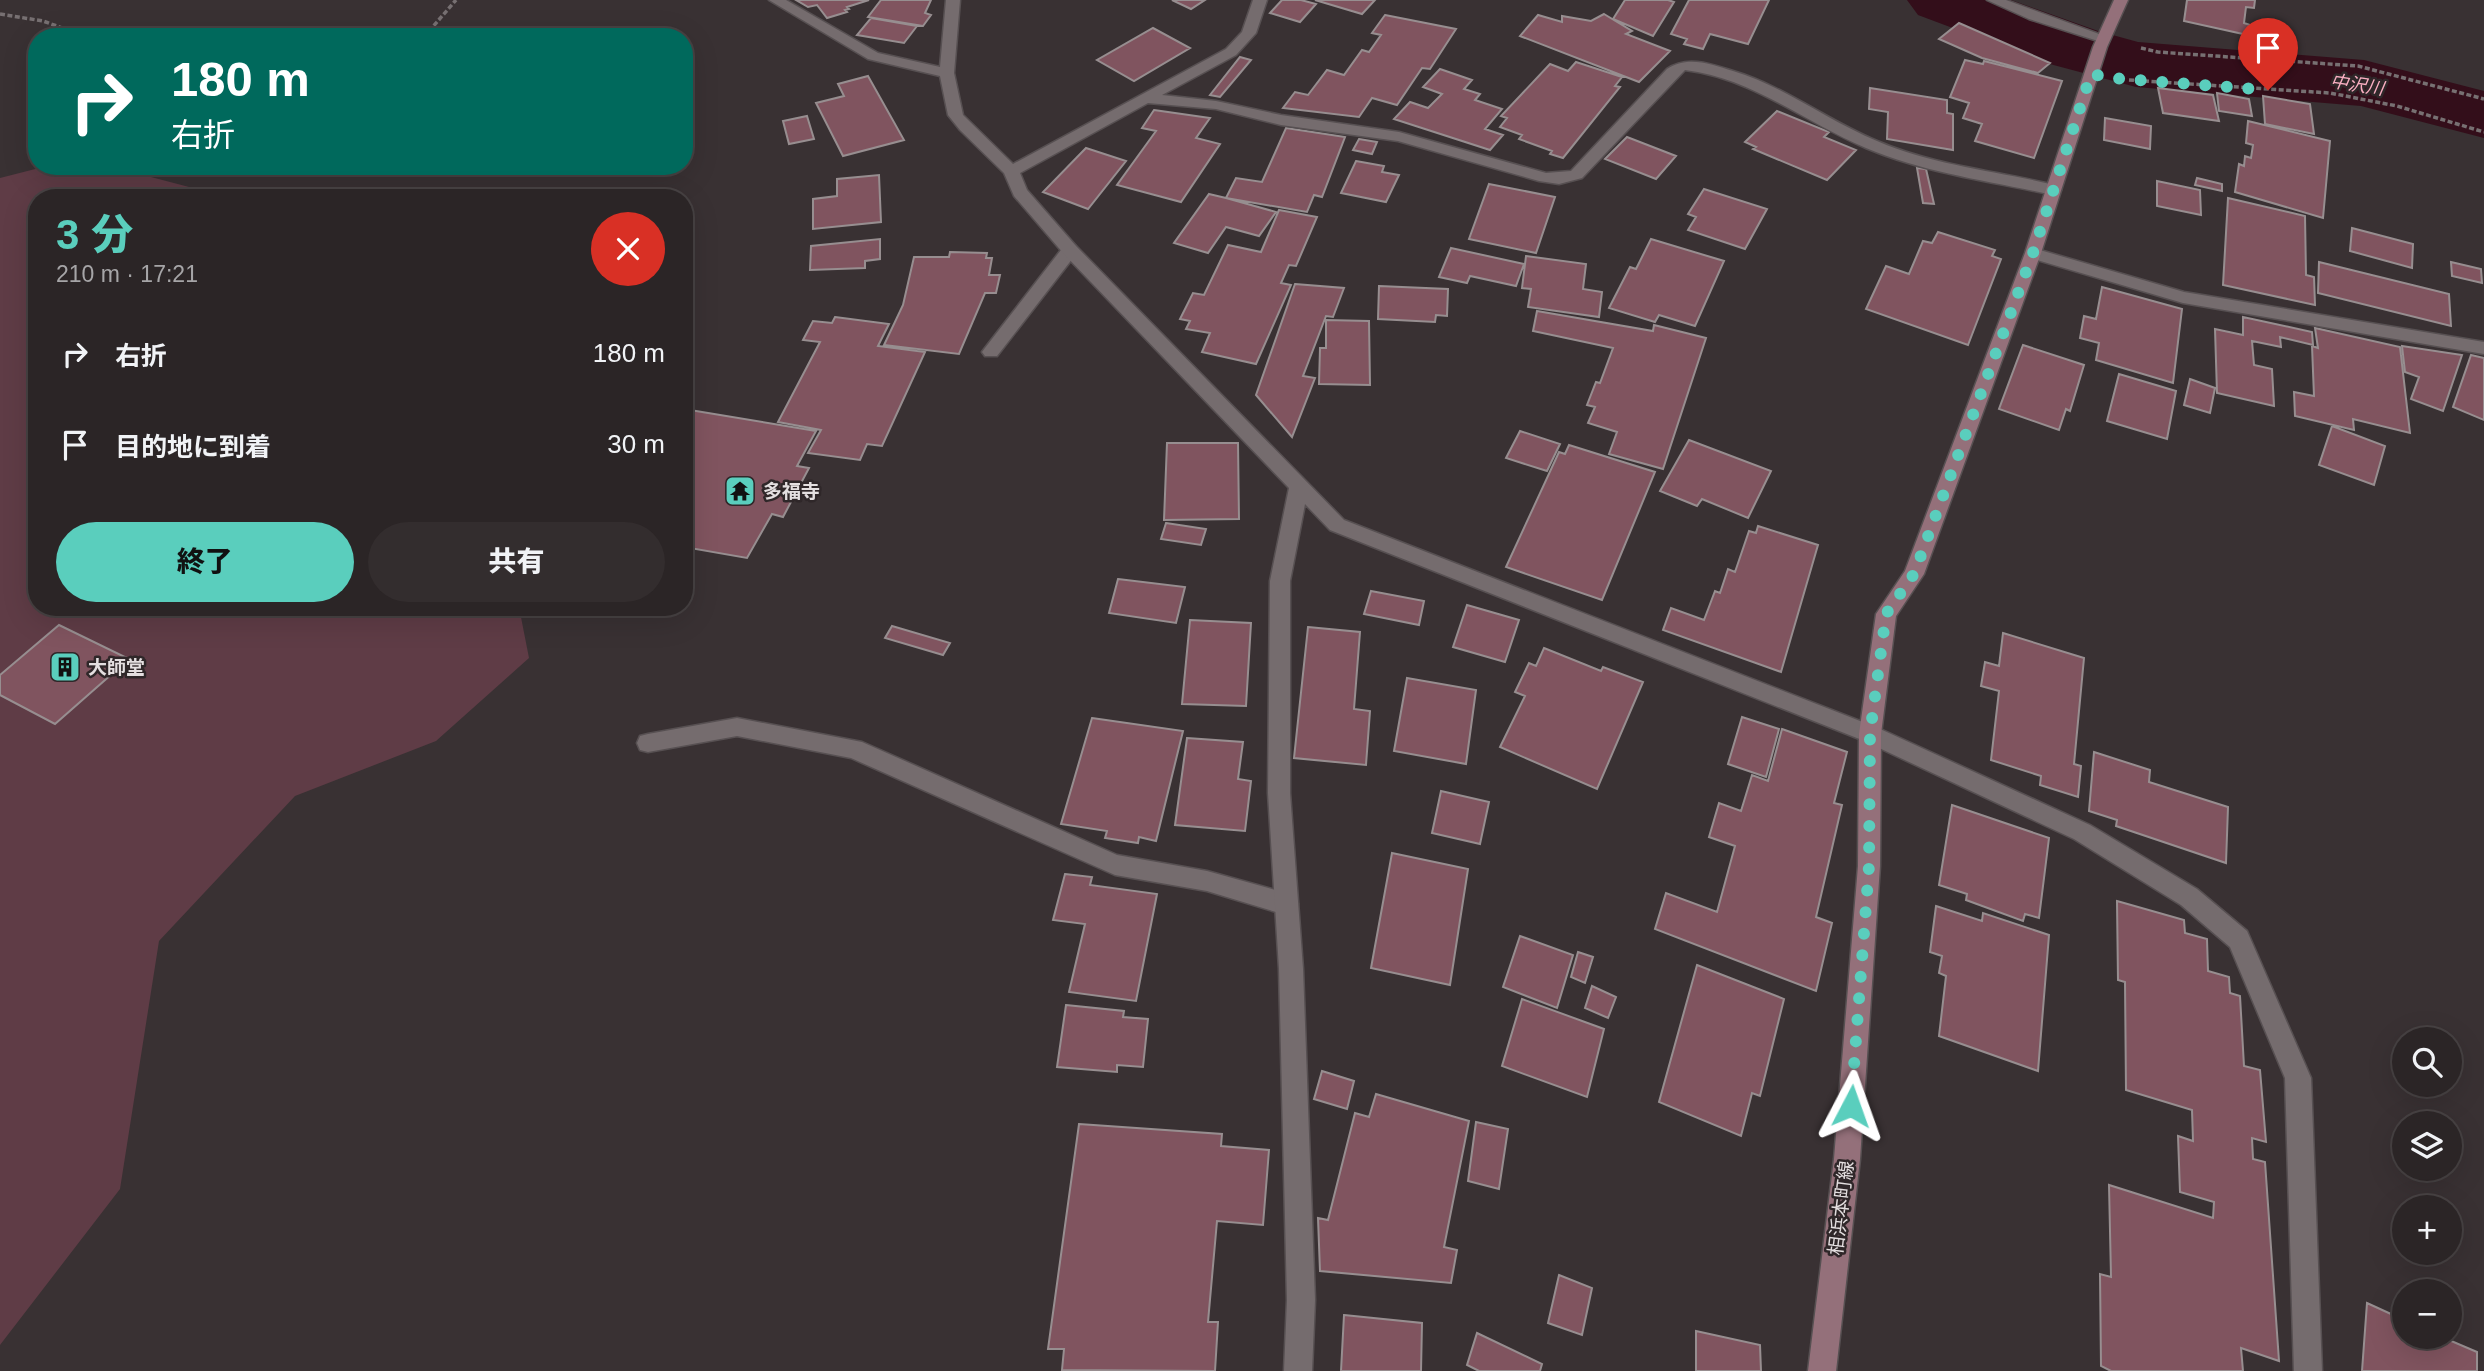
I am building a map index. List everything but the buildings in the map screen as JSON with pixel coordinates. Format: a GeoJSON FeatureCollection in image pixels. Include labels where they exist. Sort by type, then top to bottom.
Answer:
{"type":"FeatureCollection","features":[{"type":"Feature","properties":{"kind":"main road","name":"相浜本町線"},"geometry":{"type":"LineString","coordinates":[[1822,1371],[1847,1159],[1869,866],[1870,734],[1886,614],[1914,574],[2033,253],[2097,56],[2120,0]]}},
{"type":"Feature","properties":{"kind":"street"},"geometry":{"type":"LineString","coordinates":[[776,0],[873,56],[947,73]]}},
{"type":"Feature","properties":{"kind":"street"},"geometry":{"type":"LineString","coordinates":[[953,0],[947,73],[956,115],[1011,171],[1020,192],[1070,250],[1337,525],[1870,734],[2082,832],[2189,897],[2239,939],[2298,1077],[2308,1371]]}},
{"type":"Feature","properties":{"kind":"street"},"geometry":{"type":"LineString","coordinates":[[1011,171],[1039,158],[1243,43],[1250,33],[1260,0]]}},
{"type":"Feature","properties":{"kind":"street"},"geometry":{"type":"LineString","coordinates":[[1994,0],[2097,56]]}},
{"type":"Feature","properties":{"kind":"street"},"geometry":{"type":"LineString","coordinates":[[1141,99],[1216,105],[1281,120],[1399,137],[1545,178],[1559,179],[1576,175],[1672,72],[1682,65],[1697,66],[1736,77],[1871,145],[1899,155],[2053,190]]}},
{"type":"Feature","properties":{"kind":"street"},"geometry":{"type":"LineString","coordinates":[[991,352],[1070,250]]}},
{"type":"Feature","properties":{"kind":"street"},"geometry":{"type":"LineString","coordinates":[[2033,253],[2219,304],[2484,348]]}},
{"type":"Feature","properties":{"kind":"street"},"geometry":{"type":"LineString","coordinates":[[1298,1371],[1301,1300],[1291,968],[1279,793],[1280,581],[1299,487]]}},
{"type":"Feature","properties":{"kind":"street"},"geometry":{"type":"LineString","coordinates":[[648,743],[737,726],[854,749],[1115,865],[1207,881],[1286,904]]}},
{"type":"Feature","properties":{"kind":"path"},"geometry":{"type":"LineString","coordinates":[[432,28],[456,0]]}},
{"type":"Feature","properties":{"kind":"path"},"geometry":{"type":"LineString","coordinates":[[0,14],[43,21],[62,28]]}},
{"type":"Feature","properties":{"kind":"path"},"geometry":{"type":"LineString","coordinates":[[2097,56],[2158,52],[2358,66],[2484,99]]}},
{"type":"Feature","properties":{"kind":"path"},"geometry":{"type":"LineString","coordinates":[[2097,56],[2137,80],[2330,93],[2397,107],[2484,132]]}},
{"type":"Feature","properties":{"kind":"shaded area"},"geometry":{"type":"Polygon","coordinates":[[[28,171],[28,175],[143,175],[197,189],[28,189],[28,616],[521,616],[529,658],[436,741],[295,796],[159,941],[120,1189],[0,1345],[0,178],[28,171]]]}},
{"type":"Feature","properties":{"kind":"waterway","name":"中沢川"},"geometry":{"type":"LineString","coordinates":[[1943,0],[2072,47],[2136,64],[2364,83],[2484,115]]}},
{"type":"Feature","properties":{"kind":"place","name":"多福寺"},"geometry":{"type":"Point","coordinates":[740,491]}},
{"type":"Feature","properties":{"kind":"place","name":"大師堂"},"geometry":{"type":"Point","coordinates":[65,667]}},
{"type":"Feature","properties":{"kind":"route"},"geometry":{"type":"LineString","coordinates":[[1851,1106],[1869,866],[1870,734],[1886,614],[1914,574],[2033,253],[2091,74],[2111,78],[2268,90]]}}]}
